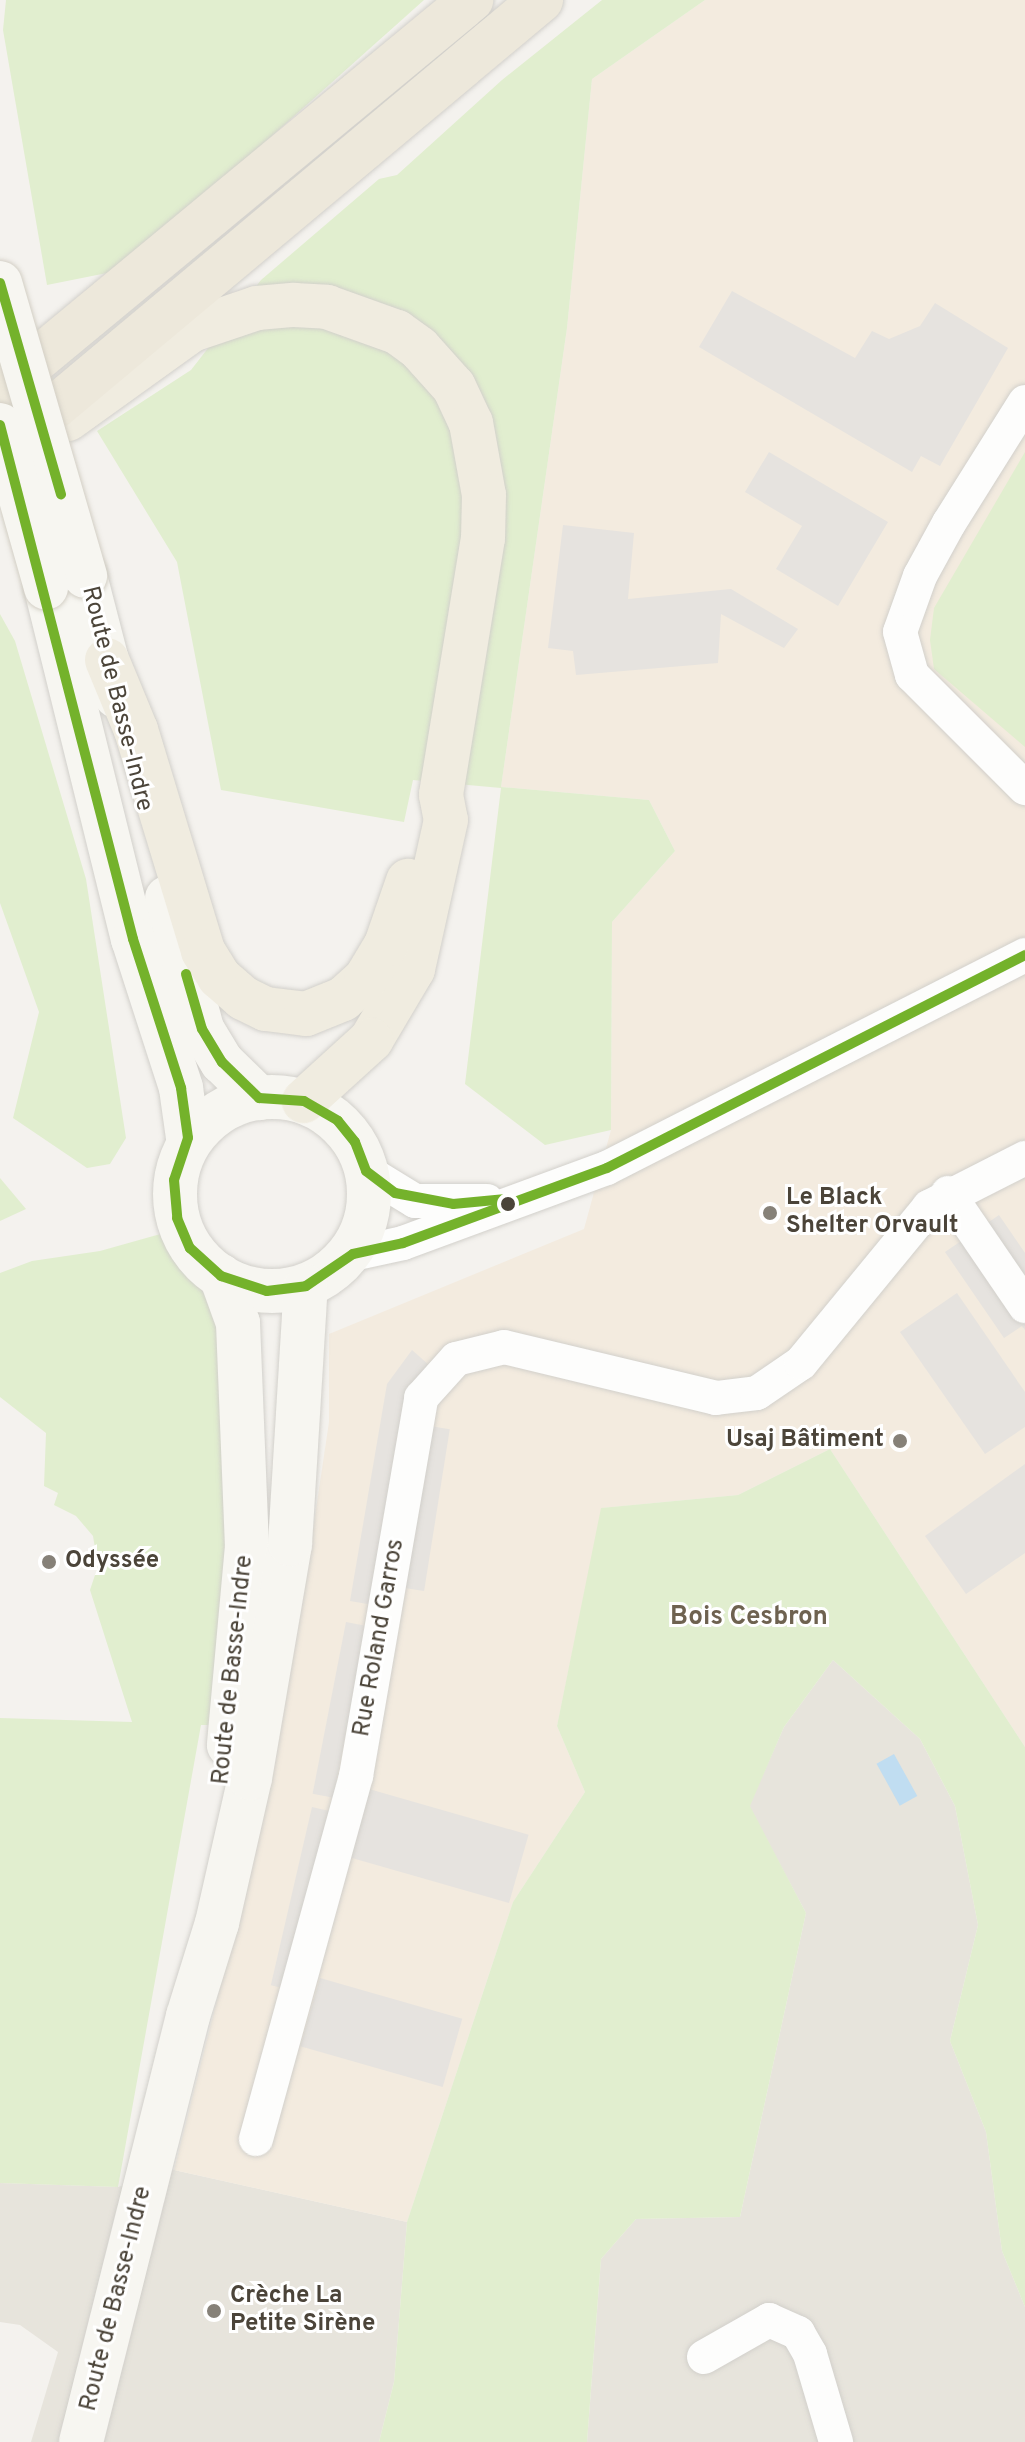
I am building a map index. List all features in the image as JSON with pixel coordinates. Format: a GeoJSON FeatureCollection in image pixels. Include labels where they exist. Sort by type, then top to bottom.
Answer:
{"type":"FeatureCollection","features":[{"type":"Feature","properties":{"kind":"highway"},"geometry":{"type":"LineString","coordinates":[[0,390],[471,0]]}},
{"type":"Feature","properties":{"kind":"highway"},"geometry":{"type":"LineString","coordinates":[[8,437],[541,0]]}},
{"type":"Feature","properties":{"kind":"highway"},"geometry":{"type":"LineString","coordinates":[[8,437],[74,418],[192,330],[257,308],[327,307],[370,319],[419,348],[454,387],[471,423],[484,495],[475,592],[441,795],[446,820],[413,969],[371,1040],[304,1101]]}},
{"type":"Feature","properties":{"kind":"highway"},"geometry":{"type":"LineString","coordinates":[[107,660],[136,730],[203,951],[219,977],[266,1009],[306,1014],[343,999],[366,978],[386,945],[425,815],[441,795]]}},
{"type":"Feature","properties":{"kind":"main road","name":"Route de Basse-Indre"},"geometry":{"type":"LineString","coordinates":[[0,283],[66,582],[133,939],[181,1088],[188,1138]]}},
{"type":"Feature","properties":{"kind":"main road","name":"Route de Basse-Indre"},"geometry":{"type":"LineString","coordinates":[[8,437],[66,582],[107,660],[195,1009],[222,1062],[259,1098]]}},
{"type":"Feature","properties":{"kind":"main road"},"geometry":{"type":"LineString","coordinates":[[259,1098],[304,1101],[338,1121],[355,1142],[366,1171],[368,1207],[353,1254],[306,1286],[267,1291],[221,1276],[190,1248],[177,1218],[174,1180],[188,1138],[230,1107],[259,1098]]}},
{"type":"Feature","properties":{"kind":"main road","name":"Route de Basse-Indre"},"geometry":{"type":"LineString","coordinates":[[188,2016],[242,1643],[247,1546],[238,1323],[221,1276]]}},
{"type":"Feature","properties":{"kind":"main road","name":"Route de Basse-Indre"},"geometry":{"type":"LineString","coordinates":[[81,2442],[188,2016],[217,1923],[277,1635],[290,1544],[306,1286]]}},
{"type":"Feature","properties":{"kind":"street"},"geometry":{"type":"LineString","coordinates":[[1025,402],[949,523],[920,576],[900,632],[912,675],[1025,788]]}},
{"type":"Feature","properties":{"kind":"street"},"geometry":{"type":"LineString","coordinates":[[353,1254],[403,1243],[607,1168],[1025,955]]}},
{"type":"Feature","properties":{"kind":"street","name":"Rue Roland Garros"},"geometry":{"type":"LineString","coordinates":[[256,2139],[356,1776],[421,1398],[456,1359],[504,1347],[716,1398],[757,1393],[801,1363],[854,1303],[910,1224],[948,1193],[1025,1158]]}},
{"type":"Feature","properties":{"kind":"street"},"geometry":{"type":"LineString","coordinates":[[366,1171],[415,1201],[453,1204],[527,1197]]}},
{"type":"Feature","properties":{"kind":"street"},"geometry":{"type":"LineString","coordinates":[[948,1193],[1025,1306]]}},
{"type":"Feature","properties":{"kind":"street"},"geometry":{"type":"LineString","coordinates":[[704,2357],[769,2320],[798,2333],[810,2354],[836,2442]]}},
{"type":"Feature","properties":{"kind":"shaded area"},"geometry":{"type":"Polygon","coordinates":[[[705,0],[1025,0],[1025,1747],[830,1449],[738,1495],[602,1508],[557,1726],[585,1792],[513,1902],[407,2222],[174,2170],[248,1877],[299,1623],[329,1422],[329,1334],[584,1229],[611,1130],[612,922],[675,851],[649,800],[501,787],[567,328],[592,79],[705,0]]]}},
{"type":"Feature","properties":{"kind":"shaded area"},"geometry":{"type":"Polygon","coordinates":[[[732,291],[855,358],[872,331],[889,339],[920,326],[935,303],[1008,348],[940,466],[921,456],[912,472],[699,347],[732,291]]]}},
{"type":"Feature","properties":{"kind":"shaded area"},"geometry":{"type":"Polygon","coordinates":[[[769,452],[888,522],[838,606],[776,569],[802,526],[745,492],[769,452]]]}},
{"type":"Feature","properties":{"kind":"shaded area"},"geometry":{"type":"Polygon","coordinates":[[[563,525],[634,533],[628,599],[731,589],[798,629],[784,648],[721,614],[718,663],[576,675],[573,651],[548,648],[563,525]]]}},
{"type":"Feature","properties":{"kind":"shaded area"},"geometry":{"type":"Polygon","coordinates":[[[999,1215],[1025,1253],[1025,1330],[1022,1326],[1004,1338],[945,1252],[999,1215]]]}},
{"type":"Feature","properties":{"kind":"shaded area"},"geometry":{"type":"Polygon","coordinates":[[[957,1293],[1025,1392],[1025,1427],[985,1454],[900,1332],[957,1293]]]}},
{"type":"Feature","properties":{"kind":"shaded area"},"geometry":{"type":"Polygon","coordinates":[[[412,1350],[429,1365],[373,1605],[350,1601],[387,1384],[412,1350]]]}},
{"type":"Feature","properties":{"kind":"shaded area"},"geometry":{"type":"Polygon","coordinates":[[[430,1426],[450,1429],[424,1591],[404,1588],[430,1426]]]}},
{"type":"Feature","properties":{"kind":"shaded area"},"geometry":{"type":"Polygon","coordinates":[[[1025,1464],[1025,1553],[966,1594],[925,1536],[1025,1464]]]}},
{"type":"Feature","properties":{"kind":"shaded area"},"geometry":{"type":"Polygon","coordinates":[[[346,1622],[367,1626],[333,1798],[313,1794],[346,1622]]]}},
{"type":"Feature","properties":{"kind":"shaded area"},"geometry":{"type":"Polygon","coordinates":[[[833,1660],[920,1739],[955,1806],[978,1925],[950,2041],[986,2132],[1002,2251],[1025,2307],[1025,2442],[587,2442],[601,2259],[636,2219],[740,2217],[806,1913],[749,1806],[784,1727],[833,1660]]]}},
{"type":"Feature","properties":{"kind":"shaded area"},"geometry":{"type":"Polygon","coordinates":[[[369,1789],[529,1835],[509,1903],[349,1857],[369,1789]]]}},
{"type":"Feature","properties":{"kind":"shaded area"},"geometry":{"type":"Polygon","coordinates":[[[312,1807],[333,1812],[292,1990],[271,1985],[312,1807]]]}},
{"type":"Feature","properties":{"kind":"shaded area"},"geometry":{"type":"Polygon","coordinates":[[[320,1978],[462,2019],[443,2087],[300,2046],[320,1978]]]}},
{"type":"Feature","properties":{"kind":"shaded area"},"geometry":{"type":"Polygon","coordinates":[[[174,2170],[407,2222],[394,2382],[379,2442],[31,2442],[58,2352],[20,2325],[0,2322],[0,2183],[118,2187],[174,2170]]]}},
{"type":"Feature","properties":{"kind":"green space"},"geometry":{"type":"Polygon","coordinates":[[[6,0],[424,0],[122,270],[47,285],[3,30],[6,0]]]}},
{"type":"Feature","properties":{"kind":"green space"},"geometry":{"type":"Polygon","coordinates":[[[602,0],[705,0],[592,79],[567,328],[501,787],[649,800],[675,851],[612,922],[611,1130],[545,1145],[465,1084],[501,788],[413,780],[404,822],[221,790],[177,562],[97,431],[191,370],[261,280],[379,179],[397,175],[502,80],[602,0]]]}},
{"type":"Feature","properties":{"kind":"green space"},"geometry":{"type":"Polygon","coordinates":[[[1025,452],[1025,747],[934,669],[930,640],[934,608],[1025,452]]]}},
{"type":"Feature","properties":{"kind":"green space"},"geometry":{"type":"Polygon","coordinates":[[[0,614],[15,641],[86,879],[126,1138],[110,1164],[87,1168],[13,1118],[39,1012],[0,903],[0,614]]]}},
{"type":"Feature","properties":{"kind":"green space"},"geometry":{"type":"Polygon","coordinates":[[[0,1178],[26,1209],[0,1221],[0,1178]]]}},
{"type":"Feature","properties":{"kind":"green space"},"geometry":{"type":"Polygon","coordinates":[[[164,1233],[177,1260],[215,1301],[231,1576],[211,1725],[201,1725],[118,2187],[0,2183],[0,1718],[132,1722],[90,1590],[98,1566],[93,1536],[76,1516],[54,1505],[58,1493],[44,1486],[46,1433],[0,1397],[0,1273],[32,1261],[100,1251],[164,1233]]]}},
{"type":"Feature","properties":{"kind":"green space"},"geometry":{"type":"Polygon","coordinates":[[[830,1449],[1025,1747],[1025,2307],[1002,2251],[986,2132],[950,2041],[978,1925],[955,1806],[920,1739],[833,1660],[784,1727],[750,1806],[806,1913],[740,2217],[636,2219],[601,2259],[587,2442],[379,2442],[394,2382],[407,2222],[513,1902],[585,1792],[557,1726],[601,1508],[738,1495],[830,1449]]]}},
{"type":"Feature","properties":{"kind":"water"},"geometry":{"type":"Polygon","coordinates":[[[894,1754],[917,1796],[900,1806],[877,1764],[894,1754]]]}},
{"type":"Feature","properties":{"kind":"transit line"},"geometry":{"type":"LineString","coordinates":[[0,283],[61,494]]}},
{"type":"Feature","properties":{"kind":"transit line"},"geometry":{"type":"LineString","coordinates":[[0,425],[133,939],[181,1088],[188,1138],[174,1180],[177,1218],[190,1248],[221,1276],[267,1291],[306,1286],[353,1254],[403,1243],[607,1168],[1025,955]]}},
{"type":"Feature","properties":{"kind":"transit line"},"geometry":{"type":"LineString","coordinates":[[186,974],[202,1029],[222,1062],[259,1098],[304,1101],[338,1121],[355,1142],[366,1171],[395,1193],[453,1204],[506,1199]]}},
{"type":"Feature","properties":{"kind":"place","name":"Le Black Shelter Orvault"},"geometry":{"type":"Point","coordinates":[770,1213]}},
{"type":"Feature","properties":{"kind":"place","name":"Usaj Bâtiment"},"geometry":{"type":"Point","coordinates":[900,1441]}},
{"type":"Feature","properties":{"kind":"place","name":"Odyssée"},"geometry":{"type":"Point","coordinates":[49,1562]}},
{"type":"Feature","properties":{"kind":"place","name":"Crèche La Petite Sirène"},"geometry":{"type":"Point","coordinates":[214,2311]}},
{"type":"Feature","properties":{"kind":"district","name":"Bois Cesbron"},"geometry":{"type":"Point","coordinates":[749,1618]}}]}
